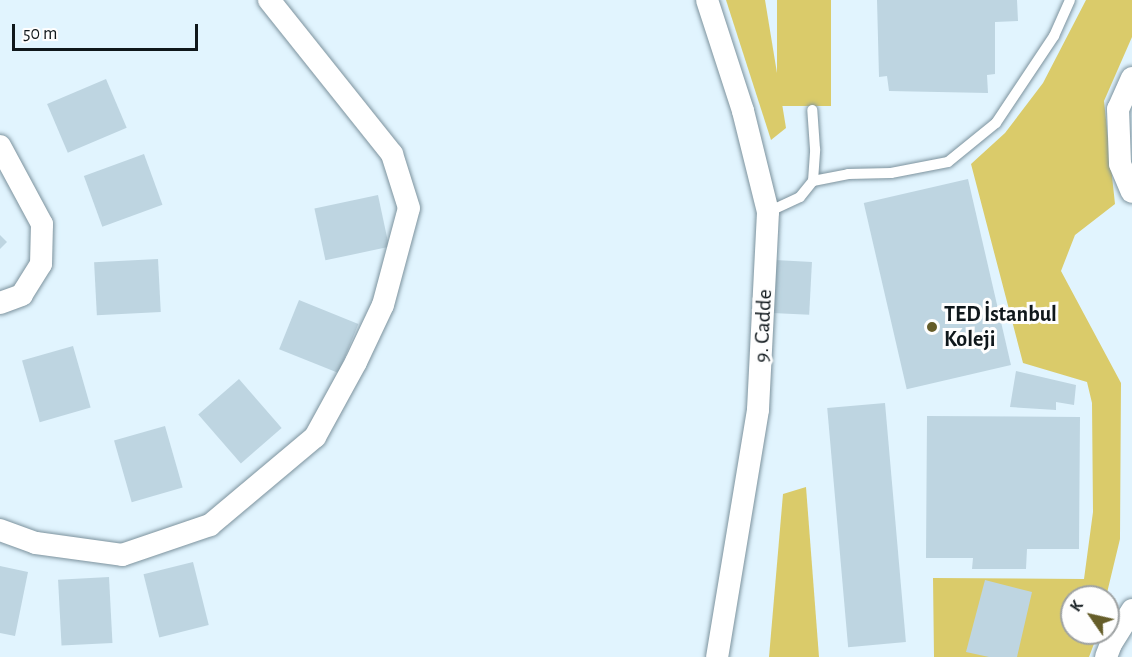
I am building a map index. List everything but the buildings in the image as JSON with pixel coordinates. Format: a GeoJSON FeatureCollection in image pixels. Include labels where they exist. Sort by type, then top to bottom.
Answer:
{"type":"FeatureCollection","features":[{"type":"Feature","properties":{"kind":"street"},"geometry":{"type":"LineString","coordinates":[[0,530],[36,543],[122,555],[210,525],[315,437],[356,362],[383,305],[409,208],[392,154],[269,0]]}},
{"type":"Feature","properties":{"kind":"street","name":"9. Cadde"},"geometry":{"type":"LineString","coordinates":[[707,0],[743,111],[768,212],[758,410],[717,657]]}},
{"type":"Feature","properties":{"kind":"street"},"geometry":{"type":"LineString","coordinates":[[1132,78],[1118,109],[1120,164],[1132,192]]}},
{"type":"Feature","properties":{"kind":"street"},"geometry":{"type":"LineString","coordinates":[[0,146],[42,224],[41,264],[22,295],[0,303]]}},
{"type":"Feature","properties":{"kind":"street"},"geometry":{"type":"LineString","coordinates":[[1106,657],[1132,610]]}},
{"type":"Feature","properties":{"kind":"lane"},"geometry":{"type":"LineString","coordinates":[[813,180],[848,174],[891,172],[948,162],[996,123],[1054,36],[1070,0]]}},
{"type":"Feature","properties":{"kind":"lane"},"geometry":{"type":"LineString","coordinates":[[768,212],[800,197],[813,180],[815,149],[812,110]]}},
{"type":"Feature","properties":{"kind":"shaded area"},"geometry":{"type":"Polygon","coordinates":[[[726,0],[765,0],[786,128],[771,140],[726,0]]]}},
{"type":"Feature","properties":{"kind":"shaded area"},"geometry":{"type":"Polygon","coordinates":[[[777,0],[831,0],[831,106],[777,106],[777,0]]]}},
{"type":"Feature","properties":{"kind":"shaded area"},"geometry":{"type":"Polygon","coordinates":[[[1086,0],[1132,0],[1132,37],[1104,101],[1115,204],[1075,235],[1061,271],[1121,383],[1120,539],[1109,585],[1060,585],[1060,645],[1094,645],[1089,657],[934,657],[933,578],[1084,579],[1093,512],[1092,403],[1087,382],[1023,363],[971,164],[1005,133],[1043,83],[1086,0]]]}},
{"type":"Feature","properties":{"kind":"shaded area"},"geometry":{"type":"Polygon","coordinates":[[[806,487],[819,657],[769,657],[783,494],[806,487]]]}},
{"type":"Feature","properties":{"kind":"place","name":"TED İstanbul Koleji"},"geometry":{"type":"Point","coordinates":[932,327]}}]}
